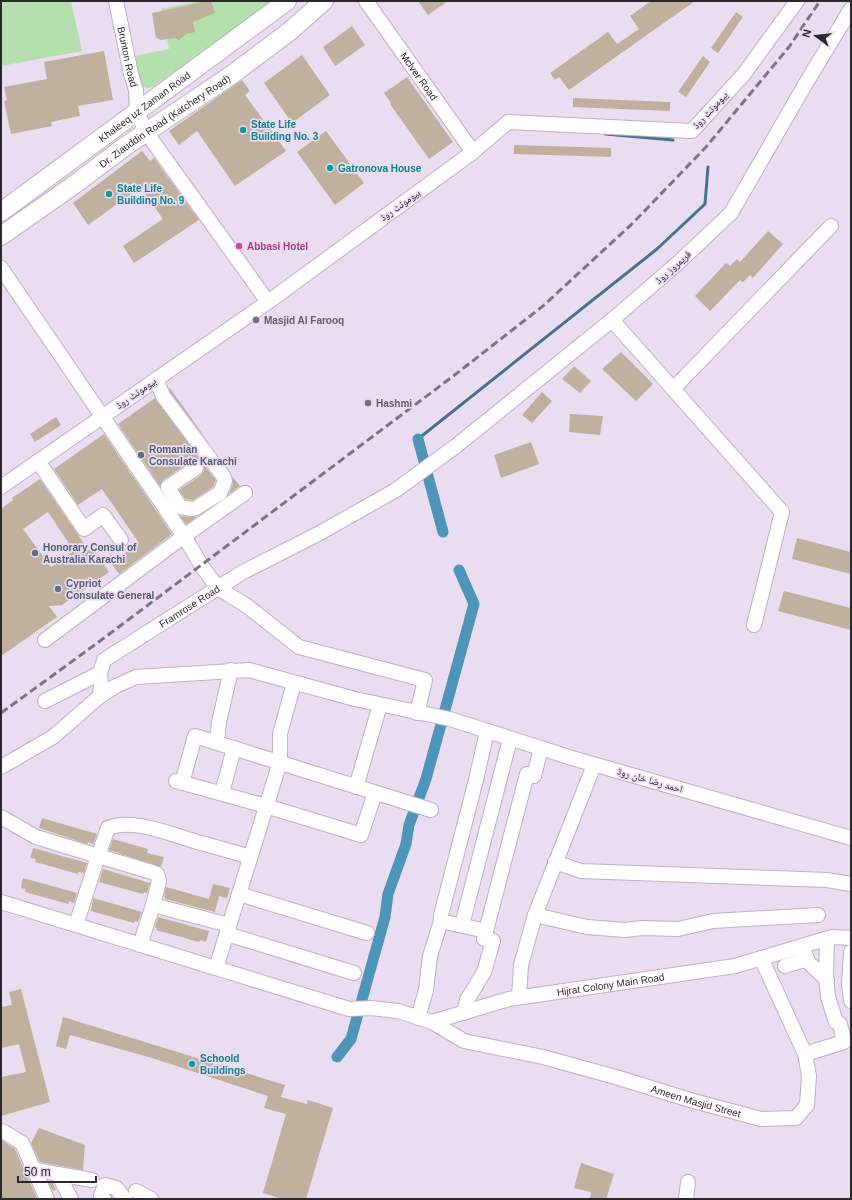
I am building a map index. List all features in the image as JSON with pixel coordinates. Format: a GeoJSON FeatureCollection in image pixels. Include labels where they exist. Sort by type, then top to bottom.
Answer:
{"type":"FeatureCollection","features":[{"type":"Feature","properties":{"kind":"main road","name":"Khaleeq uz Zaman Road"},"geometry":{"type":"LineString","coordinates":[[1,212],[287,1]]}},
{"type":"Feature","properties":{"kind":"main road","name":"Dr. Ziauddin Road (Katchery Road)"},"geometry":{"type":"LineString","coordinates":[[1,236],[146,132],[230,76],[290,31],[324,1]]}},
{"type":"Feature","properties":{"kind":"street","name":"Brunton Road"},"geometry":{"type":"LineString","coordinates":[[116,1],[131,74],[136,90],[137,112]]}},
{"type":"Feature","properties":{"kind":"street","name":"Mclver Road"},"geometry":{"type":"LineString","coordinates":[[366,1],[473,152]]}},
{"type":"Feature","properties":{"kind":"street","name":"بیومونٹ روڈ"},"geometry":{"type":"LineString","coordinates":[[1,487],[268,302],[473,152],[508,122],[692,131],[744,74],[797,1]]}},
{"type":"Feature","properties":{"kind":"street","name":"فریمروز روڈ"},"geometry":{"type":"LineString","coordinates":[[428,466],[612,320],[678,263],[731,213],[809,78],[851,9]]}},
{"type":"Feature","properties":{"kind":"street"},"geometry":{"type":"LineString","coordinates":[[137,112],[146,132],[268,302]]}},
{"type":"Feature","properties":{"kind":"street"},"geometry":{"type":"LineString","coordinates":[[673,389],[831,226]]}},
{"type":"Feature","properties":{"kind":"street"},"geometry":{"type":"LineString","coordinates":[[1,268],[218,588],[247,606],[299,647],[425,680],[417,713]]}},
{"type":"Feature","properties":{"kind":"street"},"geometry":{"type":"LineString","coordinates":[[612,320],[782,512],[754,625]]}},
{"type":"Feature","properties":{"kind":"street"},"geometry":{"type":"LineString","coordinates":[[156,379],[163,396],[223,476],[225,481],[220,493],[196,508],[186,509],[180,507],[168,487],[196,468]]}},
{"type":"Feature","properties":{"kind":"street"},"geometry":{"type":"LineString","coordinates":[[38,461],[84,529],[103,514],[121,540]]}},
{"type":"Feature","properties":{"kind":"street","name":"Framrose Road"},"geometry":{"type":"LineString","coordinates":[[100,673],[104,660],[243,572],[318,534],[396,490],[428,466]]}},
{"type":"Feature","properties":{"kind":"street"},"geometry":{"type":"LineString","coordinates":[[45,640],[184,536],[245,494]]}},
{"type":"Feature","properties":{"kind":"street"},"geometry":{"type":"LineString","coordinates":[[216,742],[231,670]]}},
{"type":"Feature","properties":{"kind":"street","name":"احمد رضا خان روڈ"},"geometry":{"type":"LineString","coordinates":[[100,696],[114,686],[136,677],[249,670],[355,700],[450,719],[594,765],[851,838]]}},
{"type":"Feature","properties":{"kind":"street"},"geometry":{"type":"LineString","coordinates":[[1,767],[53,737],[100,696],[100,673],[45,701]]}},
{"type":"Feature","properties":{"kind":"street"},"geometry":{"type":"LineString","coordinates":[[216,968],[280,762],[280,734],[294,683]]}},
{"type":"Feature","properties":{"kind":"street"},"geometry":{"type":"LineString","coordinates":[[356,787],[380,705]]}},
{"type":"Feature","properties":{"kind":"street"},"geometry":{"type":"LineString","coordinates":[[418,1018],[426,990],[430,956],[441,921],[441,915],[476,780],[487,731]]}},
{"type":"Feature","properties":{"kind":"street"},"geometry":{"type":"LineString","coordinates":[[375,793],[361,835],[266,806],[179,782],[195,736],[431,810]]}},
{"type":"Feature","properties":{"kind":"street"},"geometry":{"type":"LineString","coordinates":[[462,925],[510,739]]}},
{"type":"Feature","properties":{"kind":"street"},"geometry":{"type":"LineString","coordinates":[[222,794],[234,748]]}},
{"type":"Feature","properties":{"kind":"street"},"geometry":{"type":"LineString","coordinates":[[464,1013],[467,1000],[484,972],[490,954],[493,941],[484,939],[486,930],[527,774],[534,776],[541,748]]}},
{"type":"Feature","properties":{"kind":"street"},"geometry":{"type":"LineString","coordinates":[[519,997],[521,965],[535,915],[594,765]]}},
{"type":"Feature","properties":{"kind":"street"},"geometry":{"type":"LineString","coordinates":[[1,817],[36,838],[156,874],[159,881],[140,945]]}},
{"type":"Feature","properties":{"kind":"street"},"geometry":{"type":"LineString","coordinates":[[76,925],[108,828],[127,825],[147,827],[250,857]]}},
{"type":"Feature","properties":{"kind":"street"},"geometry":{"type":"LineString","coordinates":[[555,862],[582,870],[827,880],[851,884]]}},
{"type":"Feature","properties":{"kind":"street"},"geometry":{"type":"LineString","coordinates":[[239,894],[367,933]]}},
{"type":"Feature","properties":{"kind":"street"},"geometry":{"type":"LineString","coordinates":[[1,902],[349,1008],[371,1008],[398,1011],[432,1022]]}},
{"type":"Feature","properties":{"kind":"street"},"geometry":{"type":"LineString","coordinates":[[153,905],[354,973]]}},
{"type":"Feature","properties":{"kind":"street"},"geometry":{"type":"LineString","coordinates":[[535,915],[587,927],[625,930],[642,928],[678,929],[713,921],[818,915]]}},
{"type":"Feature","properties":{"kind":"street"},"geometry":{"type":"LineString","coordinates":[[441,921],[486,930]]}},
{"type":"Feature","properties":{"kind":"street","name":"Hijrat Colony Main Road"},"geometry":{"type":"LineString","coordinates":[[432,1022],[509,999],[735,966],[832,937],[851,938]]}},
{"type":"Feature","properties":{"kind":"street"},"geometry":{"type":"LineString","coordinates":[[805,1054],[844,1042],[840,1024],[836,1022],[828,997],[827,939]]}},
{"type":"Feature","properties":{"kind":"street"},"geometry":{"type":"LineString","coordinates":[[803,946],[807,960],[827,980]]}},
{"type":"Feature","properties":{"kind":"street"},"geometry":{"type":"LineString","coordinates":[[851,952],[849,984],[851,1001]]}},
{"type":"Feature","properties":{"kind":"street","name":"Ameen Masjid Street"},"geometry":{"type":"LineString","coordinates":[[432,1022],[464,1041],[543,1057],[761,1119],[796,1118],[807,1105],[809,1076],[805,1054],[761,958]]}},
{"type":"Feature","properties":{"kind":"street"},"geometry":{"type":"LineString","coordinates":[[785,966],[807,960]]}},
{"type":"Feature","properties":{"kind":"street"},"geometry":{"type":"LineString","coordinates":[[1,1131],[22,1143],[47,1199]]}},
{"type":"Feature","properties":{"kind":"street"},"geometry":{"type":"LineString","coordinates":[[33,1169],[92,1180]]}},
{"type":"Feature","properties":{"kind":"street"},"geometry":{"type":"LineString","coordinates":[[58,1174],[71,1199]]}},
{"type":"Feature","properties":{"kind":"street"},"geometry":{"type":"LineString","coordinates":[[686,1199],[688,1182]]}},
{"type":"Feature","properties":{"kind":"street"},"geometry":{"type":"LineString","coordinates":[[104,1199],[101,1196],[105,1185],[131,1195],[151,1199]]}},
{"type":"Feature","properties":{"kind":"green space"},"geometry":{"type":"Polygon","coordinates":[[[1,1],[71,1],[82,51],[1,66],[1,1]]]}},
{"type":"Feature","properties":{"kind":"green space"},"geometry":{"type":"Polygon","coordinates":[[[199,1],[211,3],[214,1],[273,1],[153,87],[147,88],[143,86],[140,83],[136,72],[134,56],[169,49],[161,9],[199,1]]]}},
{"type":"Feature","properties":{"kind":"building"},"geometry":{"type":"Polygon","coordinates":[[[199,1],[211,1],[215,13],[193,22],[195,32],[186,34],[179,40],[175,38],[161,40],[156,38],[152,13],[199,3],[199,1]]]}},
{"type":"Feature","properties":{"kind":"building"},"geometry":{"type":"Polygon","coordinates":[[[418,1],[448,1],[428,15],[418,1]]]}},
{"type":"Feature","properties":{"kind":"building"},"geometry":{"type":"Polygon","coordinates":[[[651,1],[695,1],[569,90],[559,77],[555,80],[550,73],[608,32],[617,44],[639,29],[630,16],[651,1]]]}},
{"type":"Feature","properties":{"kind":"building"},"geometry":{"type":"Polygon","coordinates":[[[736,12],[743,17],[718,53],[711,48],[736,12]]]}},
{"type":"Feature","properties":{"kind":"building"},"geometry":{"type":"Polygon","coordinates":[[[352,26],[365,45],[335,66],[323,47],[352,26]]]}},
{"type":"Feature","properties":{"kind":"building"},"geometry":{"type":"Polygon","coordinates":[[[104,51],[113,100],[78,106],[80,116],[51,122],[52,126],[11,134],[4,101],[7,100],[4,87],[47,79],[44,62],[104,51]]]}},
{"type":"Feature","properties":{"kind":"building"},"geometry":{"type":"Polygon","coordinates":[[[302,55],[330,95],[292,123],[264,83],[302,55]]]}},
{"type":"Feature","properties":{"kind":"building"},"geometry":{"type":"Polygon","coordinates":[[[703,56],[710,62],[686,97],[678,92],[703,56]]]}},
{"type":"Feature","properties":{"kind":"building"},"geometry":{"type":"Polygon","coordinates":[[[407,77],[453,142],[429,159],[390,104],[391,103],[384,93],[407,77]]]}},
{"type":"Feature","properties":{"kind":"building"},"geometry":{"type":"Polygon","coordinates":[[[242,80],[250,91],[245,95],[286,151],[235,186],[197,131],[179,145],[169,131],[242,80]]]}},
{"type":"Feature","properties":{"kind":"building"},"geometry":{"type":"Polygon","coordinates":[[[573,98],[670,102],[670,111],[573,107],[573,98]]]}},
{"type":"Feature","properties":{"kind":"building","name":"Gatronova House"},"geometry":{"type":"Polygon","coordinates":[[[326,131],[364,183],[335,205],[297,152],[326,131]]]}},
{"type":"Feature","properties":{"kind":"building"},"geometry":{"type":"Polygon","coordinates":[[[514,145],[611,148],[611,157],[514,154],[514,145]]]}},
{"type":"Feature","properties":{"kind":"building"},"geometry":{"type":"Polygon","coordinates":[[[142,151],[150,161],[154,158],[199,220],[134,263],[123,246],[163,219],[141,187],[88,225],[73,203],[142,151]]]}},
{"type":"Feature","properties":{"kind":"building"},"geometry":{"type":"Polygon","coordinates":[[[768,231],[783,244],[753,278],[750,275],[743,282],[740,280],[710,311],[695,296],[726,263],[730,266],[737,259],[740,262],[768,231]]]}},
{"type":"Feature","properties":{"kind":"building"},"geometry":{"type":"Polygon","coordinates":[[[621,352],[653,384],[636,401],[602,369],[621,352]]]}},
{"type":"Feature","properties":{"kind":"building"},"geometry":{"type":"Polygon","coordinates":[[[574,366],[591,381],[580,393],[562,379],[574,366]]]}},
{"type":"Feature","properties":{"kind":"building"},"geometry":{"type":"Polygon","coordinates":[[[170,388],[211,446],[170,392],[170,388]]]}},
{"type":"Feature","properties":{"kind":"building"},"geometry":{"type":"Polygon","coordinates":[[[542,392],[552,401],[532,423],[522,415],[542,392]]]}},
{"type":"Feature","properties":{"kind":"building"},"geometry":{"type":"Polygon","coordinates":[[[155,398],[202,462],[196,460],[191,461],[163,480],[160,486],[118,424],[155,398]]]}},
{"type":"Feature","properties":{"kind":"building"},"geometry":{"type":"Polygon","coordinates":[[[570,414],[603,416],[600,435],[569,432],[570,414]]]}},
{"type":"Feature","properties":{"kind":"building"},"geometry":{"type":"Polygon","coordinates":[[[56,417],[61,425],[35,442],[30,434],[56,417]]]}},
{"type":"Feature","properties":{"kind":"building"},"geometry":{"type":"Polygon","coordinates":[[[104,434],[172,534],[119,574],[111,563],[139,543],[102,489],[78,505],[54,469],[104,434]]]}},
{"type":"Feature","properties":{"kind":"building"},"geometry":{"type":"Polygon","coordinates":[[[531,442],[539,464],[501,478],[494,455],[531,442]]]}},
{"type":"Feature","properties":{"kind":"building"},"geometry":{"type":"Polygon","coordinates":[[[203,464],[216,480],[213,487],[193,500],[185,499],[179,490],[201,475],[204,471],[203,464]]]}},
{"type":"Feature","properties":{"kind":"building"},"geometry":{"type":"Polygon","coordinates":[[[232,476],[240,486],[229,494],[233,484],[232,476]]]}},
{"type":"Feature","properties":{"kind":"building"},"geometry":{"type":"Polygon","coordinates":[[[40,479],[89,551],[93,548],[109,572],[62,605],[49,606],[57,617],[1,656],[1,509],[13,500],[12,498],[40,479]],[[48,512],[23,529],[51,567],[74,551],[48,512]]]}},
{"type":"Feature","properties":{"kind":"building"},"geometry":{"type":"Polygon","coordinates":[[[180,516],[191,517],[197,517],[186,524],[180,516]]]}},
{"type":"Feature","properties":{"kind":"building"},"geometry":{"type":"Polygon","coordinates":[[[797,538],[851,552],[851,574],[792,559],[797,538]]]}},
{"type":"Feature","properties":{"kind":"building"},"geometry":{"type":"Polygon","coordinates":[[[784,591],[851,608],[851,630],[778,611],[784,591]]]}},
{"type":"Feature","properties":{"kind":"building"},"geometry":{"type":"Polygon","coordinates":[[[42,818],[97,834],[93,844],[88,842],[87,844],[39,828],[42,818]]]}},
{"type":"Feature","properties":{"kind":"building"},"geometry":{"type":"Polygon","coordinates":[[[113,839],[148,849],[147,853],[164,857],[161,867],[109,850],[113,839]]]}},
{"type":"Feature","properties":{"kind":"building"},"geometry":{"type":"Polygon","coordinates":[[[33,848],[87,863],[84,873],[78,872],[78,874],[35,862],[36,859],[30,858],[33,848]]]}},
{"type":"Feature","properties":{"kind":"building"},"geometry":{"type":"Polygon","coordinates":[[[103,869],[150,883],[147,893],[144,892],[143,894],[99,882],[103,869]]]}},
{"type":"Feature","properties":{"kind":"building"},"geometry":{"type":"Polygon","coordinates":[[[23,878],[77,893],[74,903],[69,901],[68,904],[25,892],[26,889],[21,888],[23,878]]]}},
{"type":"Feature","properties":{"kind":"building"},"geometry":{"type":"Polygon","coordinates":[[[213,884],[230,888],[227,898],[219,896],[215,912],[165,899],[166,898],[164,897],[166,887],[209,899],[213,884]]]}},
{"type":"Feature","properties":{"kind":"building"},"geometry":{"type":"Polygon","coordinates":[[[93,898],[142,912],[138,922],[135,921],[134,923],[91,911],[93,898]]]}},
{"type":"Feature","properties":{"kind":"building"},"geometry":{"type":"Polygon","coordinates":[[[158,917],[209,931],[206,942],[200,940],[199,942],[156,930],[157,928],[155,927],[158,917]]]}},
{"type":"Feature","properties":{"kind":"building"},"geometry":{"type":"Polygon","coordinates":[[[21,989],[50,1102],[1,1116],[1,1077],[26,1072],[19,1044],[1,1048],[1,1007],[12,1005],[9,992],[21,989]]]}},
{"type":"Feature","properties":{"kind":"building"},"geometry":{"type":"Polygon","coordinates":[[[63,1017],[285,1085],[281,1097],[307,1104],[308,1100],[333,1108],[306,1199],[279,1199],[263,1193],[286,1114],[264,1108],[268,1096],[152,1058],[70,1035],[66,1049],[56,1046],[63,1017]]]}},
{"type":"Feature","properties":{"kind":"building"},"geometry":{"type":"Polygon","coordinates":[[[39,1128],[85,1145],[83,1170],[40,1162],[31,1143],[39,1128]]]}},
{"type":"Feature","properties":{"kind":"building"},"geometry":{"type":"Polygon","coordinates":[[[1,1140],[15,1149],[37,1198],[1,1199],[1,1140]]]}},
{"type":"Feature","properties":{"kind":"building"},"geometry":{"type":"Polygon","coordinates":[[[581,1163],[614,1174],[606,1199],[590,1199],[591,1192],[574,1188],[581,1163]]]}},
{"type":"Feature","properties":{"kind":"building"},"geometry":{"type":"Polygon","coordinates":[[[48,1181],[52,1182],[56,1190],[53,1191],[48,1181]]]}},
{"type":"Feature","properties":{"kind":"waterway"},"geometry":{"type":"LineString","coordinates":[[605,134],[673,140]]}},
{"type":"Feature","properties":{"kind":"waterway"},"geometry":{"type":"LineString","coordinates":[[418,439],[657,249],[705,204],[708,167]]}},
{"type":"Feature","properties":{"kind":"waterway"},"geometry":{"type":"LineString","coordinates":[[418,439],[443,532]]}},
{"type":"Feature","properties":{"kind":"waterway"},"geometry":{"type":"LineString","coordinates":[[337,1057],[351,1039],[385,917],[388,894],[406,844],[409,825],[426,779],[474,604],[459,570]]}},
{"type":"Feature","properties":{"kind":"railway"},"geometry":{"type":"LineString","coordinates":[[1,713],[96,644],[456,374],[543,306],[633,223],[706,147],[789,47],[820,1]]}},
{"type":"Feature","properties":{"kind":"place","name":"State Life Building No. 3"},"geometry":{"type":"Point","coordinates":[243,130]}},
{"type":"Feature","properties":{"kind":"place","name":"Gatronova House"},"geometry":{"type":"Point","coordinates":[330,168]}},
{"type":"Feature","properties":{"kind":"place","name":"State Life Building No. 9"},"geometry":{"type":"Point","coordinates":[109,194]}},
{"type":"Feature","properties":{"kind":"place","name":"Abbasi Hotel"},"geometry":{"type":"Point","coordinates":[239,246]}},
{"type":"Feature","properties":{"kind":"place","name":"Masjid Al Farooq"},"geometry":{"type":"Point","coordinates":[256,320]}},
{"type":"Feature","properties":{"kind":"place","name":"Hashmi"},"geometry":{"type":"Point","coordinates":[368,403]}},
{"type":"Feature","properties":{"kind":"place","name":"Romanian Consulate Karachi"},"geometry":{"type":"Point","coordinates":[141,455]}},
{"type":"Feature","properties":{"kind":"place","name":"Honorary Consul of Australia Karachi"},"geometry":{"type":"Point","coordinates":[35,553]}},
{"type":"Feature","properties":{"kind":"place","name":"Cypriot Consulate General"},"geometry":{"type":"Point","coordinates":[58,589]}},
{"type":"Feature","properties":{"kind":"place","name":"Schoold Buildings"},"geometry":{"type":"Point","coordinates":[192,1064]}}]}
